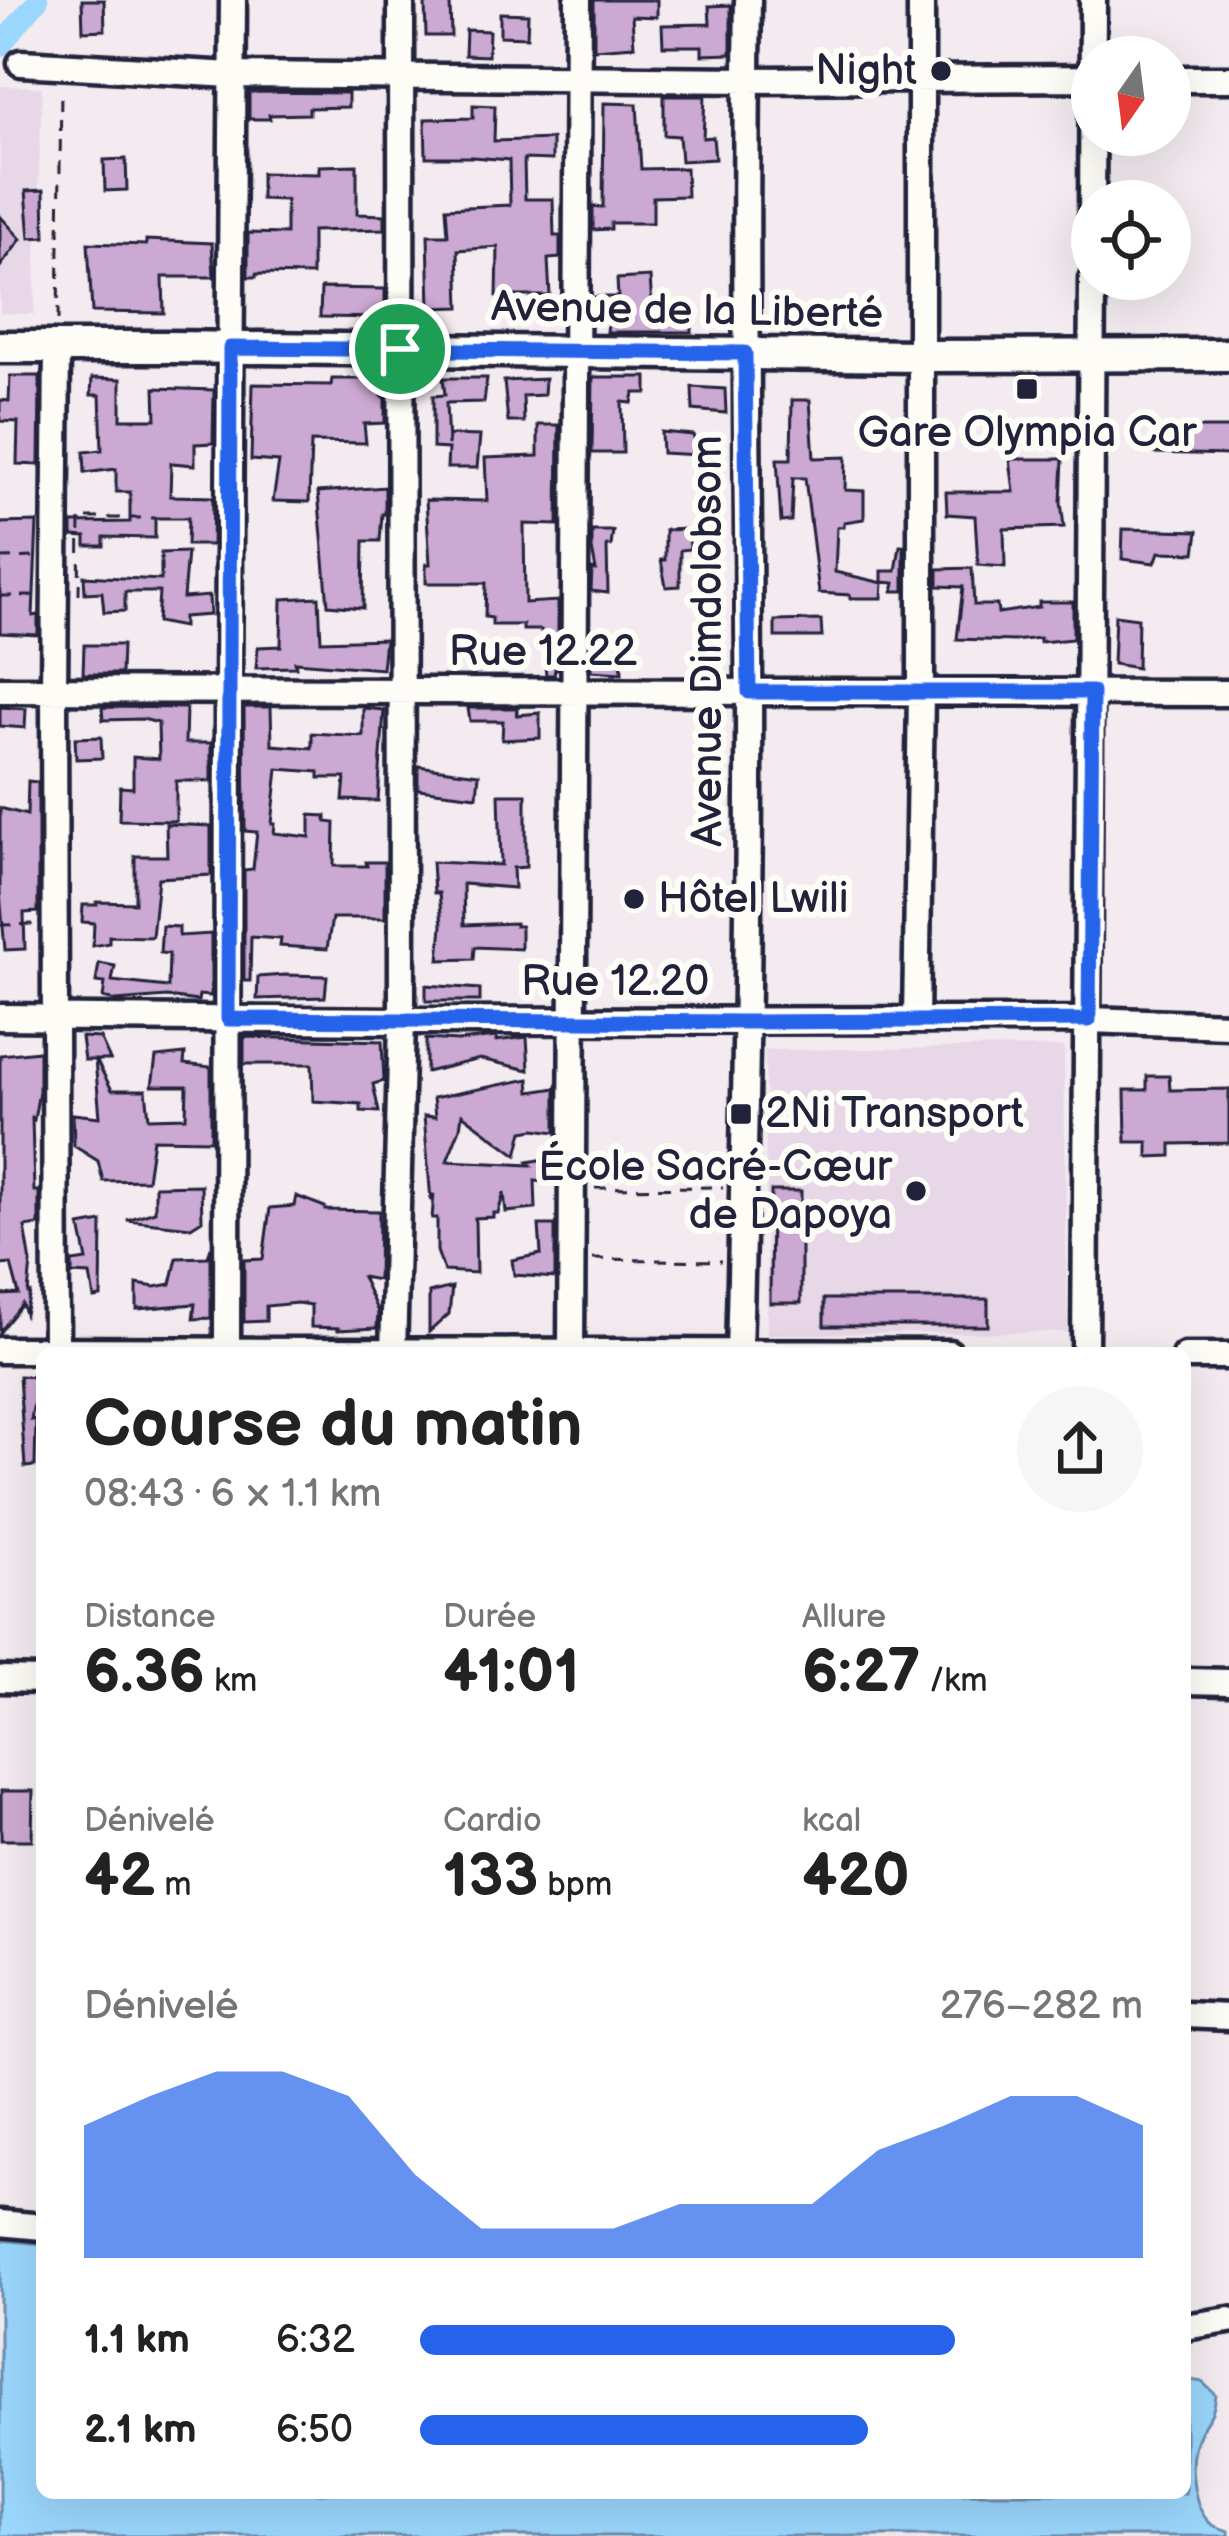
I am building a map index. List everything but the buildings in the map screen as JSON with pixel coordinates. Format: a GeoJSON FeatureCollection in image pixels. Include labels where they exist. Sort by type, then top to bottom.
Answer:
{"type":"FeatureCollection","features":[{"type":"Feature","properties":{"kind":"main road","name":"Avenue de la Liberté"},"geometry":{"type":"LineString","coordinates":[[0,347],[1229,355]]}},
{"type":"Feature","properties":{"kind":"street"},"geometry":{"type":"LineString","coordinates":[[227,1347],[232,0]]}},
{"type":"Feature","properties":{"kind":"street"},"geometry":{"type":"LineString","coordinates":[[393,1347],[402,1021],[401,0]]}},
{"type":"Feature","properties":{"kind":"street"},"geometry":{"type":"LineString","coordinates":[[571,1347],[578,0]]}},
{"type":"Feature","properties":{"kind":"street","name":"Avenue Dimdolobsom"},"geometry":{"type":"LineString","coordinates":[[739,1347],[748,1022],[748,0]]}},
{"type":"Feature","properties":{"kind":"street"},"geometry":{"type":"LineString","coordinates":[[916,1020],[921,0]]}},
{"type":"Feature","properties":{"kind":"street"},"geometry":{"type":"LineString","coordinates":[[1092,36],[1093,0]]}},
{"type":"Feature","properties":{"kind":"street"},"geometry":{"type":"LineString","coordinates":[[22,63],[232,75],[1071,78]]}},
{"type":"Feature","properties":{"kind":"street"},"geometry":{"type":"LineString","coordinates":[[1191,79],[1229,79]]}},
{"type":"Feature","properties":{"kind":"street"},"geometry":{"type":"LineString","coordinates":[[1085,1347],[1093,300]]}},
{"type":"Feature","properties":{"kind":"street"},"geometry":{"type":"LineString","coordinates":[[56,1347],[57,346]]}},
{"type":"Feature","properties":{"kind":"street","name":"Rue 12.22"},"geometry":{"type":"LineString","coordinates":[[0,690],[1229,693]]}},
{"type":"Feature","properties":{"kind":"street","name":"Rue 12.20"},"geometry":{"type":"LineString","coordinates":[[0,1017],[1089,1020],[1229,1025]]}},
{"type":"Feature","properties":{"kind":"street"},"geometry":{"type":"LineString","coordinates":[[0,1350],[36,1351]]}},
{"type":"Feature","properties":{"kind":"street"},"geometry":{"type":"LineString","coordinates":[[1191,1356],[1229,1356]]}},
{"type":"Feature","properties":{"kind":"street"},"geometry":{"type":"LineString","coordinates":[[0,1679],[36,1680]]}},
{"type":"Feature","properties":{"kind":"street"},"geometry":{"type":"LineString","coordinates":[[1191,1681],[1229,1682]]}},
{"type":"Feature","properties":{"kind":"street"},"geometry":{"type":"LineString","coordinates":[[1191,2015],[1229,2017]]}},
{"type":"Feature","properties":{"kind":"street"},"geometry":{"type":"LineString","coordinates":[[0,2223],[36,2226]]}},
{"type":"Feature","properties":{"kind":"street"},"geometry":{"type":"LineString","coordinates":[[1191,2326],[1229,2320]]}},
{"type":"Feature","properties":{"kind":"path"},"geometry":{"type":"LineString","coordinates":[[57,346],[61,75]]}},
{"type":"Feature","properties":{"kind":"path"},"geometry":{"type":"LineString","coordinates":[[0,596],[79,596],[80,518],[154,518]]}},
{"type":"Feature","properties":{"kind":"path"},"geometry":{"type":"LineString","coordinates":[[0,558],[55,556]]}},
{"type":"Feature","properties":{"kind":"path"},"geometry":{"type":"LineString","coordinates":[[0,925],[54,923]]}},
{"type":"Feature","properties":{"kind":"path"},"geometry":{"type":"LineString","coordinates":[[572,1188],[743,1186]]}},
{"type":"Feature","properties":{"kind":"path"},"geometry":{"type":"LineString","coordinates":[[572,1259],[741,1262]]}},
{"type":"Feature","properties":{"kind":"shaded area"},"geometry":{"type":"Polygon","coordinates":[[[0,86],[42,87],[34,314],[0,313],[0,86]]]}},
{"type":"Feature","properties":{"kind":"shaded area","name":"École Sacré-Cœur de Dapoya"},"geometry":{"type":"Polygon","coordinates":[[[1064,1047],[1067,1332],[767,1334],[765,1050],[1064,1047]]]}},
{"type":"Feature","properties":{"kind":"water"},"geometry":{"type":"Polygon","coordinates":[[[0,2240],[36,2243],[36,2499],[1191,2499],[1191,2380],[1202,2382],[1216,2395],[1194,2448],[1192,2471],[1200,2507],[1212,2525],[1229,2531],[1229,2536],[0,2536],[0,2240]]]}},
{"type":"Feature","properties":{"kind":"waterway"},"geometry":{"type":"LineString","coordinates":[[0,46],[38,0]]}},
{"type":"Feature","properties":{"kind":"place","name":"Night"},"geometry":{"type":"Point","coordinates":[941,71]}},
{"type":"Feature","properties":{"kind":"place","name":"Gare Olympia Car"},"geometry":{"type":"Point","coordinates":[1027,389]}},
{"type":"Feature","properties":{"kind":"place","name":"Hôtel Lwili"},"geometry":{"type":"Point","coordinates":[634,899]}},
{"type":"Feature","properties":{"kind":"place","name":"2Ni Transport"},"geometry":{"type":"Point","coordinates":[741,1114]}},
{"type":"Feature","properties":{"kind":"place","name":"École Sacré-Cœur de Dapoya"},"geometry":{"type":"Point","coordinates":[916,1191]}},
{"type":"Feature","properties":{"kind":"route"},"geometry":{"type":"LineString","coordinates":[[230,348],[400,349],[745,353],[749,692],[1092,692],[1089,1020],[228,1019],[230,348]]}}]}
